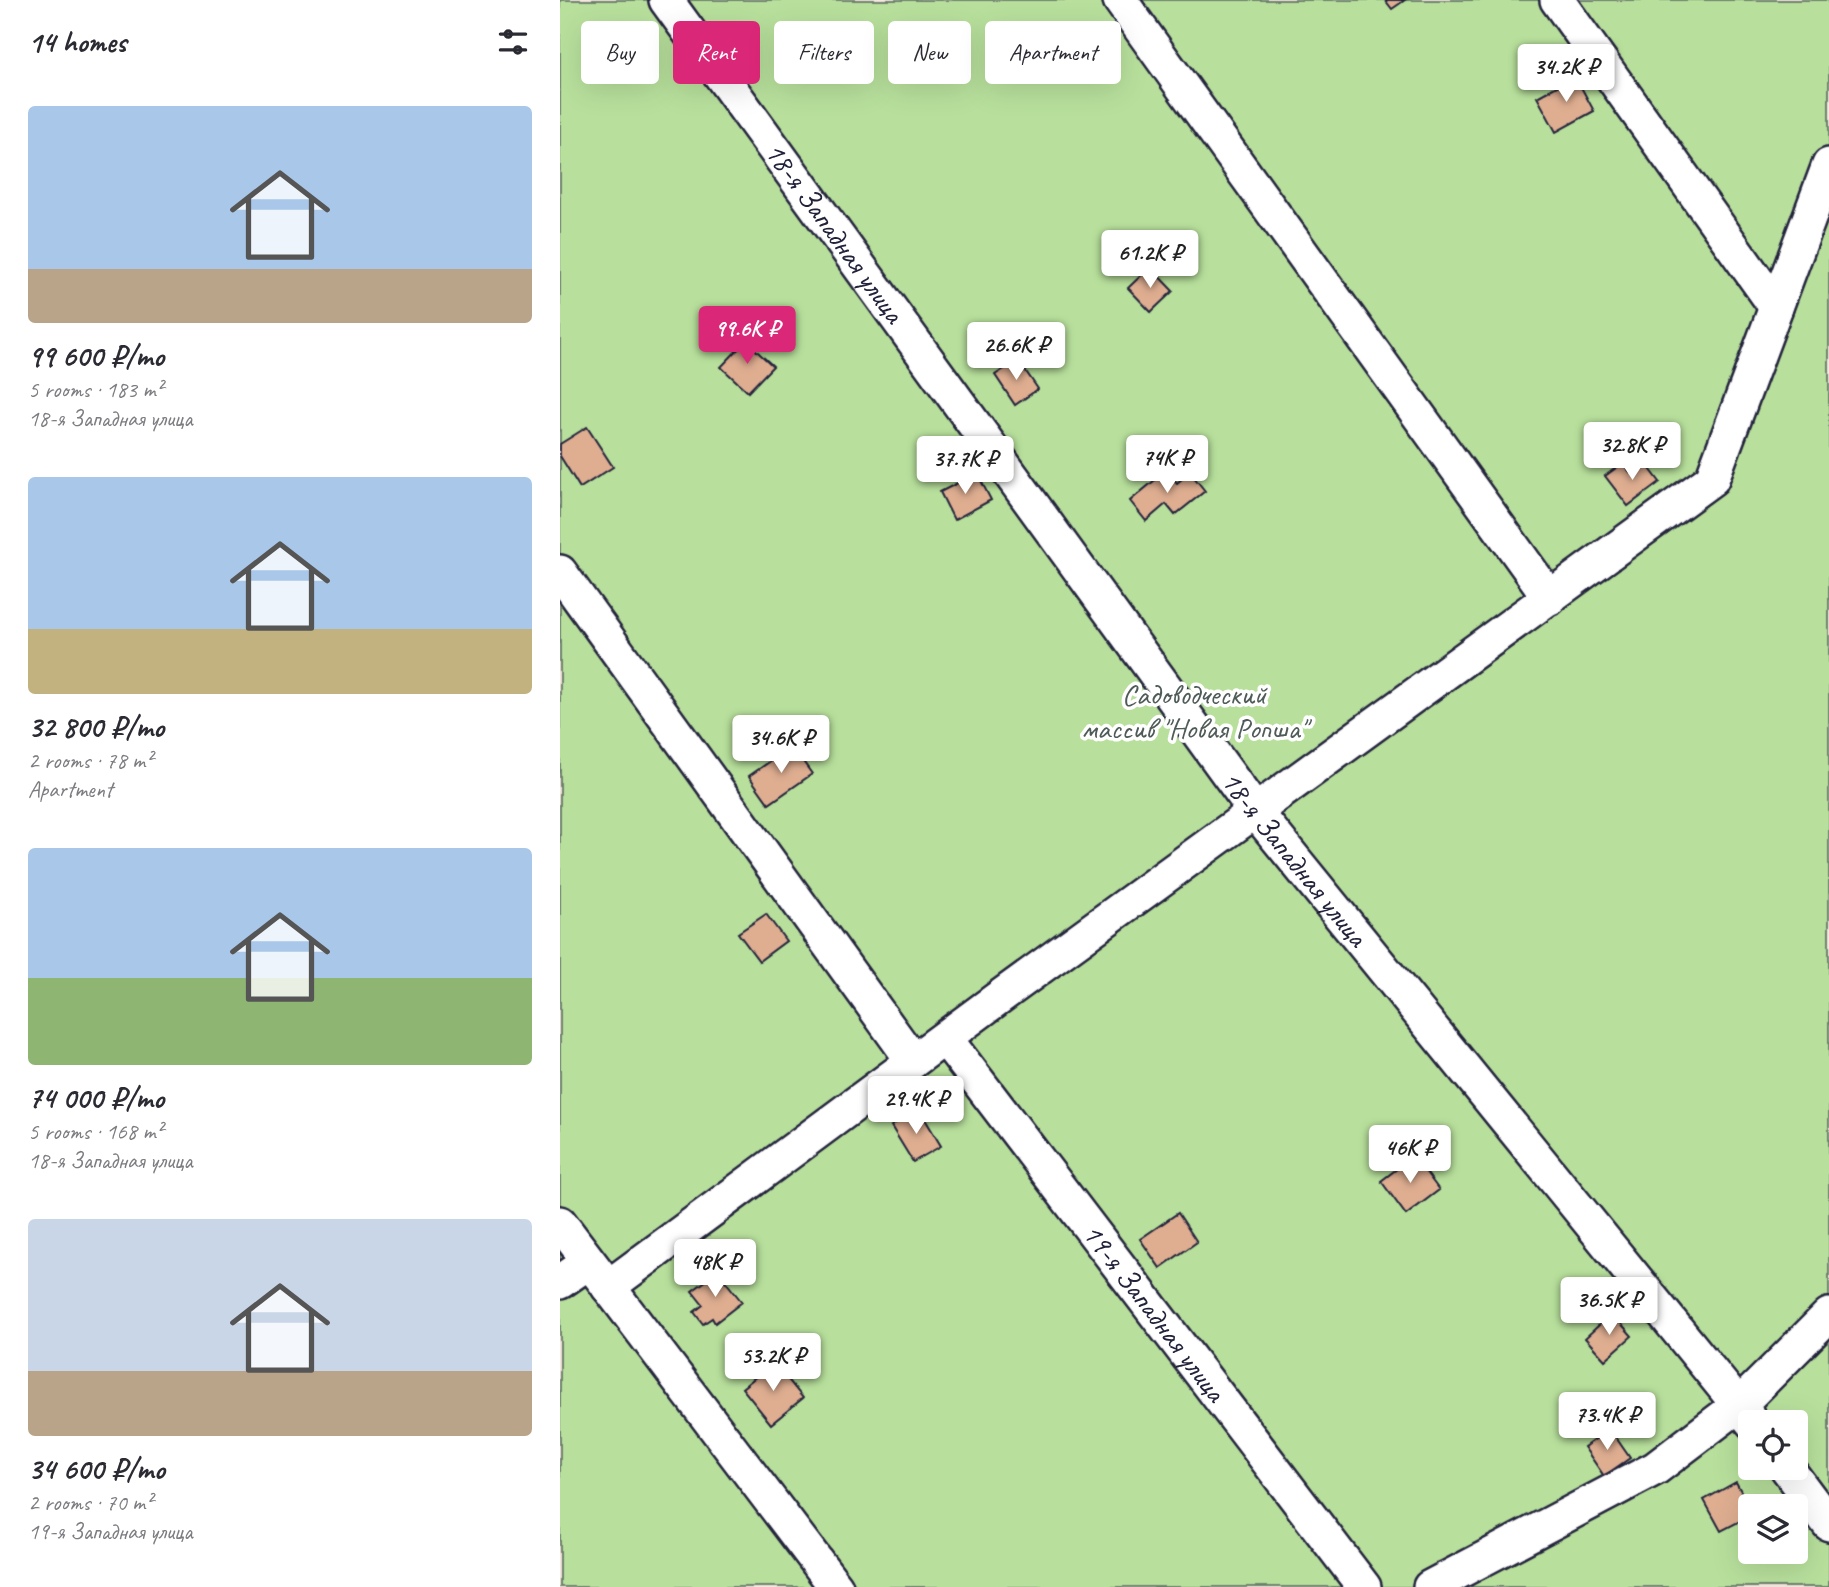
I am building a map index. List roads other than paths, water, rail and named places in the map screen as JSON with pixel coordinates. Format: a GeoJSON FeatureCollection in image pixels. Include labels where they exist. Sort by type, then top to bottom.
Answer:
{"type":"FeatureCollection","features":[{"type":"Feature","properties":{"kind":"street","name":"18-я Западная улица"},"geometry":{"type":"LineString","coordinates":[[666,0],[1255,811],[1743,1410]]}},
{"type":"Feature","properties":{"kind":"street"},"geometry":{"type":"LineString","coordinates":[[1120,0],[1550,598]]}},
{"type":"Feature","properties":{"kind":"street"},"geometry":{"type":"LineString","coordinates":[[1557,0],[1776,307]]}},
{"type":"Feature","properties":{"kind":"street"},"geometry":{"type":"LineString","coordinates":[[560,1282],[598,1274],[914,1061],[1712,479],[1829,165]]}},
{"type":"Feature","properties":{"kind":"street"},"geometry":{"type":"LineString","coordinates":[[560,572],[914,1061]]}},
{"type":"Feature","properties":{"kind":"street","name":"19-я Западная улица"},"geometry":{"type":"LineString","coordinates":[[944,1038],[1364,1587]]}},
{"type":"Feature","properties":{"kind":"street"},"geometry":{"type":"LineString","coordinates":[[560,1223],[836,1587]]}},
{"type":"Feature","properties":{"kind":"street"},"geometry":{"type":"LineString","coordinates":[[1749,1410],[1829,1315]]}},
{"type":"Feature","properties":{"kind":"street"},"geometry":{"type":"LineString","coordinates":[[1430,1587],[1656,1468],[1738,1419]]}},
{"type":"Feature","properties":{"kind":"street"},"geometry":{"type":"LineString","coordinates":[[1796,1480],[1829,1524]]}},
{"type":"Feature","properties":{"kind":"park label","name":"Садоводческий массив \"Новая Ропша\""},"geometry":{"type":"Point","coordinates":[1194,711]}}]}
